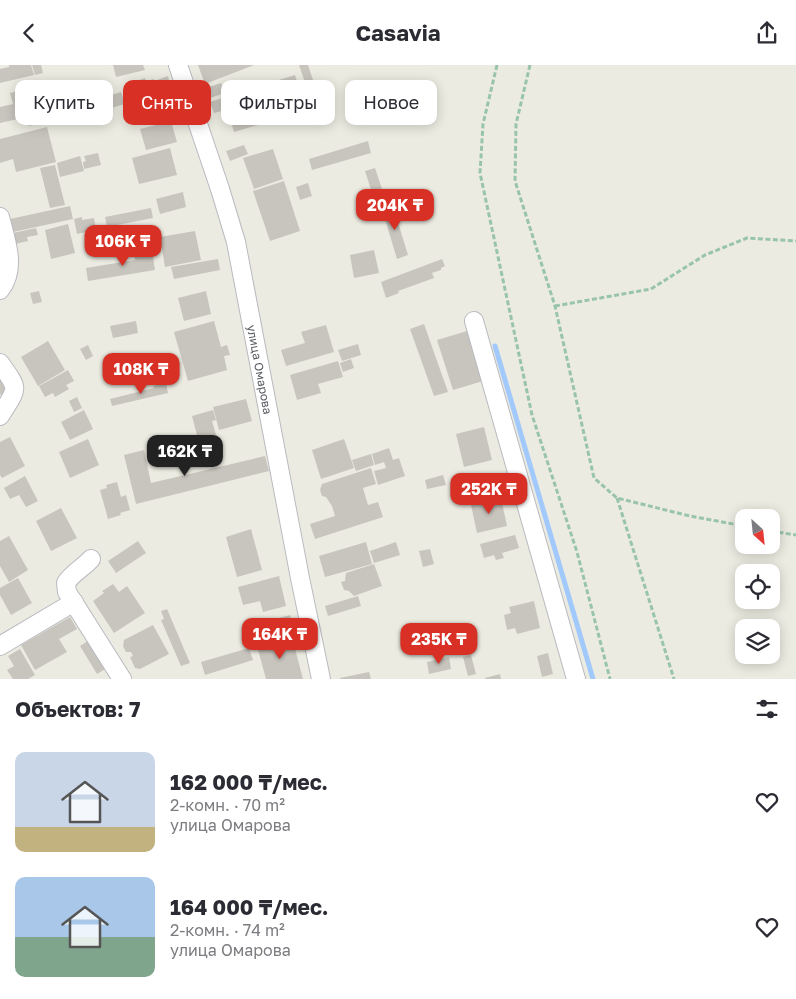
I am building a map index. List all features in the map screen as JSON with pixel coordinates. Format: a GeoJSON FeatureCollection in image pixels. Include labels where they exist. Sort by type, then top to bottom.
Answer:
{"type":"FeatureCollection","features":[{"type":"Feature","properties":{"kind":"street","name":"улица Омарова"},"geometry":{"type":"LineString","coordinates":[[178,65],[220,189],[236,243],[321,679]]}},
{"type":"Feature","properties":{"kind":"street"},"geometry":{"type":"LineString","coordinates":[[0,217],[10,261],[9,273],[0,290]]}},
{"type":"Feature","properties":{"kind":"street"},"geometry":{"type":"LineString","coordinates":[[474,321],[576,679]]}},
{"type":"Feature","properties":{"kind":"street"},"geometry":{"type":"LineString","coordinates":[[0,363],[14,382],[15,393],[0,415]]}},
{"type":"Feature","properties":{"kind":"street"},"geometry":{"type":"LineString","coordinates":[[91,559],[85,566],[70,576],[66,583],[67,592],[122,679]]}},
{"type":"Feature","properties":{"kind":"street"},"geometry":{"type":"LineString","coordinates":[[0,646],[74,603]]}},
{"type":"Feature","properties":{"kind":"path"},"geometry":{"type":"LineString","coordinates":[[497,65],[483,124],[480,173],[532,415],[577,552],[610,679]]}},
{"type":"Feature","properties":{"kind":"path"},"geometry":{"type":"LineString","coordinates":[[530,65],[516,124],[515,181],[555,306],[594,478],[617,498],[690,516],[735,524]]}},
{"type":"Feature","properties":{"kind":"path"},"geometry":{"type":"LineString","coordinates":[[555,306],[651,289],[705,255],[747,238],[796,241]]}},
{"type":"Feature","properties":{"kind":"path"},"geometry":{"type":"LineString","coordinates":[[617,498],[674,679]]}},
{"type":"Feature","properties":{"kind":"path"},"geometry":{"type":"LineString","coordinates":[[780,532],[796,535]]}},
{"type":"Feature","properties":{"kind":"building"},"geometry":{"type":"Polygon","coordinates":[[[9,65],[31,65],[34,75],[0,83],[0,69],[9,67],[9,65]]]}},
{"type":"Feature","properties":{"kind":"building"},"geometry":{"type":"Polygon","coordinates":[[[32,65],[41,65],[43,73],[35,75],[32,65]]]}},
{"type":"Feature","properties":{"kind":"building"},"geometry":{"type":"Polygon","coordinates":[[[113,65],[143,65],[145,70],[116,77],[113,65]]]}},
{"type":"Feature","properties":{"kind":"building"},"geometry":{"type":"Polygon","coordinates":[[[198,65],[254,65],[211,82],[211,80],[204,80],[198,65]]]}},
{"type":"Feature","properties":{"kind":"building"},"geometry":{"type":"Polygon","coordinates":[[[299,65],[308,65],[313,80],[304,80],[299,65]]]}},
{"type":"Feature","properties":{"kind":"building"},"geometry":{"type":"Polygon","coordinates":[[[295,75],[297,80],[279,80],[295,75]]]}},
{"type":"Feature","properties":{"kind":"building"},"geometry":{"type":"Polygon","coordinates":[[[168,76],[169,80],[157,80],[168,76]]]}},
{"type":"Feature","properties":{"kind":"building"},"geometry":{"type":"Polygon","coordinates":[[[221,83],[221,94],[211,98],[211,86],[221,83]]]}},
{"type":"Feature","properties":{"kind":"building"},"geometry":{"type":"Polygon","coordinates":[[[15,92],[15,120],[0,123],[0,107],[13,104],[10,93],[15,92]]]}},
{"type":"Feature","properties":{"kind":"building"},"geometry":{"type":"Polygon","coordinates":[[[121,92],[123,105],[113,107],[113,94],[121,92]]]}},
{"type":"Feature","properties":{"kind":"building"},"geometry":{"type":"Polygon","coordinates":[[[221,98],[221,111],[214,113],[211,102],[221,98]]]}},
{"type":"Feature","properties":{"kind":"building"},"geometry":{"type":"Polygon","coordinates":[[[156,125],[172,125],[177,142],[146,150],[140,129],[156,125]]]}},
{"type":"Feature","properties":{"kind":"building"},"geometry":{"type":"Polygon","coordinates":[[[232,125],[258,125],[234,132],[232,125]]]}},
{"type":"Feature","properties":{"kind":"building"},"geometry":{"type":"Polygon","coordinates":[[[47,127],[56,162],[16,172],[13,159],[0,163],[0,139],[47,127]]]}},
{"type":"Feature","properties":{"kind":"building"},"geometry":{"type":"Polygon","coordinates":[[[368,141],[371,153],[312,170],[309,159],[368,141]]]}},
{"type":"Feature","properties":{"kind":"building"},"geometry":{"type":"Polygon","coordinates":[[[244,145],[248,154],[230,161],[226,151],[244,145]]]}},
{"type":"Feature","properties":{"kind":"building"},"geometry":{"type":"Polygon","coordinates":[[[170,148],[177,175],[139,184],[132,158],[170,148]]]}},
{"type":"Feature","properties":{"kind":"building"},"geometry":{"type":"Polygon","coordinates":[[[273,149],[283,179],[254,189],[243,158],[273,149]]]}},
{"type":"Feature","properties":{"kind":"building"},"geometry":{"type":"Polygon","coordinates":[[[98,153],[101,165],[84,169],[83,162],[86,161],[84,156],[98,153]]]}},
{"type":"Feature","properties":{"kind":"building"},"geometry":{"type":"Polygon","coordinates":[[[80,156],[84,171],[60,177],[57,163],[80,156]]]}},
{"type":"Feature","properties":{"kind":"building"},"geometry":{"type":"Polygon","coordinates":[[[55,165],[65,205],[50,208],[40,168],[55,165]]]}},
{"type":"Feature","properties":{"kind":"building"},"geometry":{"type":"Polygon","coordinates":[[[375,168],[385,198],[375,202],[365,171],[375,168]]]}},
{"type":"Feature","properties":{"kind":"building"},"geometry":{"type":"Polygon","coordinates":[[[284,181],[300,231],[270,241],[253,191],[284,181]]]}},
{"type":"Feature","properties":{"kind":"building"},"geometry":{"type":"Polygon","coordinates":[[[308,183],[312,196],[300,200],[296,187],[308,183]]]}},
{"type":"Feature","properties":{"kind":"building"},"geometry":{"type":"Polygon","coordinates":[[[183,192],[186,207],[160,214],[156,199],[183,192]]]}},
{"type":"Feature","properties":{"kind":"building"},"geometry":{"type":"Polygon","coordinates":[[[392,203],[408,255],[397,259],[381,206],[392,203]]]}},
{"type":"Feature","properties":{"kind":"building"},"geometry":{"type":"Polygon","coordinates":[[[70,206],[73,219],[13,232],[10,219],[70,206]]]}},
{"type":"Feature","properties":{"kind":"building"},"geometry":{"type":"Polygon","coordinates":[[[151,208],[153,218],[107,227],[105,217],[151,208]]]}},
{"type":"Feature","properties":{"kind":"building"},"geometry":{"type":"Polygon","coordinates":[[[82,217],[82,220],[94,218],[96,230],[77,234],[74,219],[82,217]]]}},
{"type":"Feature","properties":{"kind":"building"},"geometry":{"type":"Polygon","coordinates":[[[68,224],[75,253],[51,259],[45,230],[68,224]]]}},
{"type":"Feature","properties":{"kind":"building"},"geometry":{"type":"Polygon","coordinates":[[[36,228],[38,235],[27,237],[28,241],[15,244],[13,233],[36,228]]]}},
{"type":"Feature","properties":{"kind":"building"},"geometry":{"type":"Polygon","coordinates":[[[195,231],[201,260],[165,267],[160,237],[195,231]]]}},
{"type":"Feature","properties":{"kind":"building"},"geometry":{"type":"Polygon","coordinates":[[[152,250],[155,270],[88,281],[86,268],[135,260],[134,253],[152,250]]]}},
{"type":"Feature","properties":{"kind":"building"},"geometry":{"type":"Polygon","coordinates":[[[374,250],[379,273],[354,278],[350,255],[374,250]]]}},
{"type":"Feature","properties":{"kind":"building"},"geometry":{"type":"Polygon","coordinates":[[[218,259],[220,270],[174,279],[171,267],[218,259]]]}},
{"type":"Feature","properties":{"kind":"building"},"geometry":{"type":"Polygon","coordinates":[[[442,259],[445,266],[441,270],[432,273],[434,278],[398,291],[399,293],[386,298],[381,282],[442,259]]]}},
{"type":"Feature","properties":{"kind":"building"},"geometry":{"type":"Polygon","coordinates":[[[39,291],[42,302],[33,304],[30,293],[39,291]]]}},
{"type":"Feature","properties":{"kind":"building"},"geometry":{"type":"Polygon","coordinates":[[[206,291],[211,314],[184,321],[178,298],[206,291]]]}},
{"type":"Feature","properties":{"kind":"building"},"geometry":{"type":"Polygon","coordinates":[[[136,321],[138,333],[113,338],[110,326],[136,321]]]}},
{"type":"Feature","properties":{"kind":"building"},"geometry":{"type":"Polygon","coordinates":[[[214,321],[221,347],[227,345],[230,355],[224,356],[227,370],[188,381],[174,332],[214,321]]]}},
{"type":"Feature","properties":{"kind":"building"},"geometry":{"type":"Polygon","coordinates":[[[424,324],[448,392],[434,396],[410,329],[424,324]]]}},
{"type":"Feature","properties":{"kind":"building"},"geometry":{"type":"Polygon","coordinates":[[[326,325],[334,352],[286,366],[281,350],[305,343],[301,332],[326,325]]]}},
{"type":"Feature","properties":{"kind":"building"},"geometry":{"type":"Polygon","coordinates":[[[467,331],[483,381],[453,390],[437,340],[467,331]]]}},
{"type":"Feature","properties":{"kind":"building"},"geometry":{"type":"Polygon","coordinates":[[[48,341],[65,370],[38,386],[21,357],[48,341]]]}},
{"type":"Feature","properties":{"kind":"building"},"geometry":{"type":"Polygon","coordinates":[[[358,344],[361,355],[342,361],[338,350],[358,344]]]}},
{"type":"Feature","properties":{"kind":"building"},"geometry":{"type":"Polygon","coordinates":[[[88,345],[93,356],[86,360],[80,349],[88,345]]]}},
{"type":"Feature","properties":{"kind":"building"},"geometry":{"type":"Polygon","coordinates":[[[351,359],[354,368],[343,372],[340,363],[351,359]]]}},
{"type":"Feature","properties":{"kind":"building"},"geometry":{"type":"Polygon","coordinates":[[[338,361],[343,377],[318,384],[321,393],[297,400],[290,375],[338,361]]]}},
{"type":"Feature","properties":{"kind":"building"},"geometry":{"type":"Polygon","coordinates":[[[68,370],[74,381],[66,385],[69,389],[55,397],[53,393],[45,397],[39,386],[68,370]]]}},
{"type":"Feature","properties":{"kind":"building"},"geometry":{"type":"Polygon","coordinates":[[[0,376],[11,382],[3,396],[0,394],[0,376]]]}},
{"type":"Feature","properties":{"kind":"building"},"geometry":{"type":"Polygon","coordinates":[[[166,383],[168,393],[112,406],[110,399],[154,388],[153,386],[166,383]]]}},
{"type":"Feature","properties":{"kind":"building"},"geometry":{"type":"Polygon","coordinates":[[[77,397],[82,408],[74,412],[69,401],[77,397]]]}},
{"type":"Feature","properties":{"kind":"building"},"geometry":{"type":"Polygon","coordinates":[[[246,399],[252,421],[219,430],[213,407],[246,399]]]}},
{"type":"Feature","properties":{"kind":"building"},"geometry":{"type":"Polygon","coordinates":[[[84,410],[93,429],[70,440],[61,422],[84,410]]]}},
{"type":"Feature","properties":{"kind":"building"},"geometry":{"type":"Polygon","coordinates":[[[213,410],[216,420],[212,421],[216,435],[198,439],[192,416],[213,410]]]}},
{"type":"Feature","properties":{"kind":"building"},"geometry":{"type":"Polygon","coordinates":[[[484,427],[492,460],[464,467],[456,434],[484,427]]]}},
{"type":"Feature","properties":{"kind":"building"},"geometry":{"type":"Polygon","coordinates":[[[10,437],[25,466],[2,478],[0,475],[0,442],[10,437]]]}},
{"type":"Feature","properties":{"kind":"building"},"geometry":{"type":"Polygon","coordinates":[[[88,439],[99,465],[70,478],[59,452],[88,439]]]}},
{"type":"Feature","properties":{"kind":"building"},"geometry":{"type":"Polygon","coordinates":[[[344,439],[354,468],[321,479],[312,450],[344,439]]]}},
{"type":"Feature","properties":{"kind":"building"},"geometry":{"type":"Polygon","coordinates":[[[183,442],[185,451],[173,454],[171,445],[183,442]]]}},
{"type":"Feature","properties":{"kind":"building"},"geometry":{"type":"Polygon","coordinates":[[[389,448],[393,460],[399,458],[405,476],[378,485],[374,471],[386,468],[384,462],[375,465],[372,454],[389,448]]]}},
{"type":"Feature","properties":{"kind":"building"},"geometry":{"type":"Polygon","coordinates":[[[144,450],[151,483],[265,456],[269,471],[136,504],[124,455],[144,450]]]}},
{"type":"Feature","properties":{"kind":"building"},"geometry":{"type":"Polygon","coordinates":[[[371,454],[374,465],[356,471],[352,460],[371,454]]]}},
{"type":"Feature","properties":{"kind":"building"},"geometry":{"type":"Polygon","coordinates":[[[371,468],[376,484],[363,488],[368,505],[378,502],[383,517],[315,539],[310,524],[335,516],[332,506],[326,497],[322,496],[320,490],[322,484],[371,468]]]}},
{"type":"Feature","properties":{"kind":"building"},"geometry":{"type":"Polygon","coordinates":[[[443,475],[446,485],[427,489],[425,480],[443,475]]]}},
{"type":"Feature","properties":{"kind":"building"},"geometry":{"type":"Polygon","coordinates":[[[25,476],[38,501],[26,507],[19,495],[10,499],[4,488],[25,476]]]}},
{"type":"Feature","properties":{"kind":"building"},"geometry":{"type":"Polygon","coordinates":[[[117,482],[121,497],[126,495],[130,510],[108,519],[100,490],[107,488],[106,485],[117,482]]]}},
{"type":"Feature","properties":{"kind":"building"},"geometry":{"type":"Polygon","coordinates":[[[501,498],[507,526],[477,533],[471,505],[501,498]]]}},
{"type":"Feature","properties":{"kind":"building"},"geometry":{"type":"Polygon","coordinates":[[[61,508],[77,538],[51,551],[36,521],[61,508]]]}},
{"type":"Feature","properties":{"kind":"building"},"geometry":{"type":"Polygon","coordinates":[[[251,529],[262,570],[237,577],[226,537],[251,529]]]}},
{"type":"Feature","properties":{"kind":"building"},"geometry":{"type":"Polygon","coordinates":[[[515,535],[519,548],[502,553],[504,558],[496,560],[494,555],[484,558],[480,544],[515,535]]]}},
{"type":"Feature","properties":{"kind":"building"},"geometry":{"type":"Polygon","coordinates":[[[9,536],[28,570],[9,582],[0,566],[0,541],[9,536]]]}},
{"type":"Feature","properties":{"kind":"building"},"geometry":{"type":"Polygon","coordinates":[[[138,541],[146,553],[116,573],[108,561],[138,541]]]}},
{"type":"Feature","properties":{"kind":"building"},"geometry":{"type":"Polygon","coordinates":[[[366,542],[372,564],[325,577],[319,556],[366,542]]]}},
{"type":"Feature","properties":{"kind":"building"},"geometry":{"type":"Polygon","coordinates":[[[396,542],[400,555],[374,563],[370,551],[396,542]]]}},
{"type":"Feature","properties":{"kind":"building"},"geometry":{"type":"Polygon","coordinates":[[[430,549],[434,564],[423,567],[419,551],[430,549]]]}},
{"type":"Feature","properties":{"kind":"building"},"geometry":{"type":"Polygon","coordinates":[[[374,564],[382,586],[354,596],[349,591],[344,590],[341,582],[345,581],[346,573],[374,564]]]}},
{"type":"Feature","properties":{"kind":"building"},"geometry":{"type":"Polygon","coordinates":[[[279,576],[286,606],[263,612],[260,601],[243,605],[238,587],[279,576]]]}},
{"type":"Feature","properties":{"kind":"building"},"geometry":{"type":"Polygon","coordinates":[[[18,578],[32,603],[11,615],[0,595],[0,588],[18,578]]]}},
{"type":"Feature","properties":{"kind":"building"},"geometry":{"type":"Polygon","coordinates":[[[113,584],[119,592],[127,586],[145,613],[114,633],[93,601],[104,593],[102,591],[113,584]]]}},
{"type":"Feature","properties":{"kind":"building"},"geometry":{"type":"Polygon","coordinates":[[[358,596],[361,606],[328,616],[325,606],[358,596]]]}},
{"type":"Feature","properties":{"kind":"building"},"geometry":{"type":"Polygon","coordinates":[[[534,601],[540,628],[517,634],[515,628],[507,630],[504,615],[511,613],[509,607],[534,601]]]}},
{"type":"Feature","properties":{"kind":"building"},"geometry":{"type":"Polygon","coordinates":[[[167,609],[190,663],[181,666],[161,620],[164,619],[161,611],[167,609]]]}},
{"type":"Feature","properties":{"kind":"building"},"geometry":{"type":"Polygon","coordinates":[[[290,615],[295,633],[252,645],[247,627],[290,615]]]}},
{"type":"Feature","properties":{"kind":"building"},"geometry":{"type":"Polygon","coordinates":[[[70,617],[77,629],[59,639],[67,652],[35,670],[21,645],[70,617]]]}},
{"type":"Feature","properties":{"kind":"building"},"geometry":{"type":"Polygon","coordinates":[[[153,625],[169,654],[140,669],[135,668],[130,657],[133,656],[131,652],[126,652],[123,646],[124,640],[153,625]]]}},
{"type":"Feature","properties":{"kind":"building"},"geometry":{"type":"Polygon","coordinates":[[[292,637],[303,679],[266,679],[257,646],[292,637]]]}},
{"type":"Feature","properties":{"kind":"building"},"geometry":{"type":"Polygon","coordinates":[[[469,637],[472,650],[460,653],[458,640],[469,637]]]}},
{"type":"Feature","properties":{"kind":"building"},"geometry":{"type":"Polygon","coordinates":[[[91,639],[107,668],[97,674],[80,646],[91,639]]]}},
{"type":"Feature","properties":{"kind":"building"},"geometry":{"type":"Polygon","coordinates":[[[249,648],[253,660],[205,675],[201,662],[249,648]]]}},
{"type":"Feature","properties":{"kind":"building"},"geometry":{"type":"Polygon","coordinates":[[[20,649],[35,675],[28,679],[13,679],[7,670],[14,666],[8,656],[20,649]]]}},
{"type":"Feature","properties":{"kind":"building"},"geometry":{"type":"Polygon","coordinates":[[[548,653],[553,674],[542,677],[537,656],[548,653]]]}},
{"type":"Feature","properties":{"kind":"building"},"geometry":{"type":"Polygon","coordinates":[[[471,655],[476,674],[468,676],[463,657],[471,655]]]}},
{"type":"Feature","properties":{"kind":"building"},"geometry":{"type":"Polygon","coordinates":[[[449,657],[451,669],[429,674],[427,662],[449,657]]]}},
{"type":"Feature","properties":{"kind":"building"},"geometry":{"type":"Polygon","coordinates":[[[369,672],[371,679],[340,679],[340,678],[369,672]]]}},
{"type":"Feature","properties":{"kind":"building"},"geometry":{"type":"Polygon","coordinates":[[[500,674],[501,679],[485,679],[485,678],[500,674]]]}},
{"type":"Feature","properties":{"kind":"waterway"},"geometry":{"type":"LineString","coordinates":[[495,346],[593,679]]}}]}
